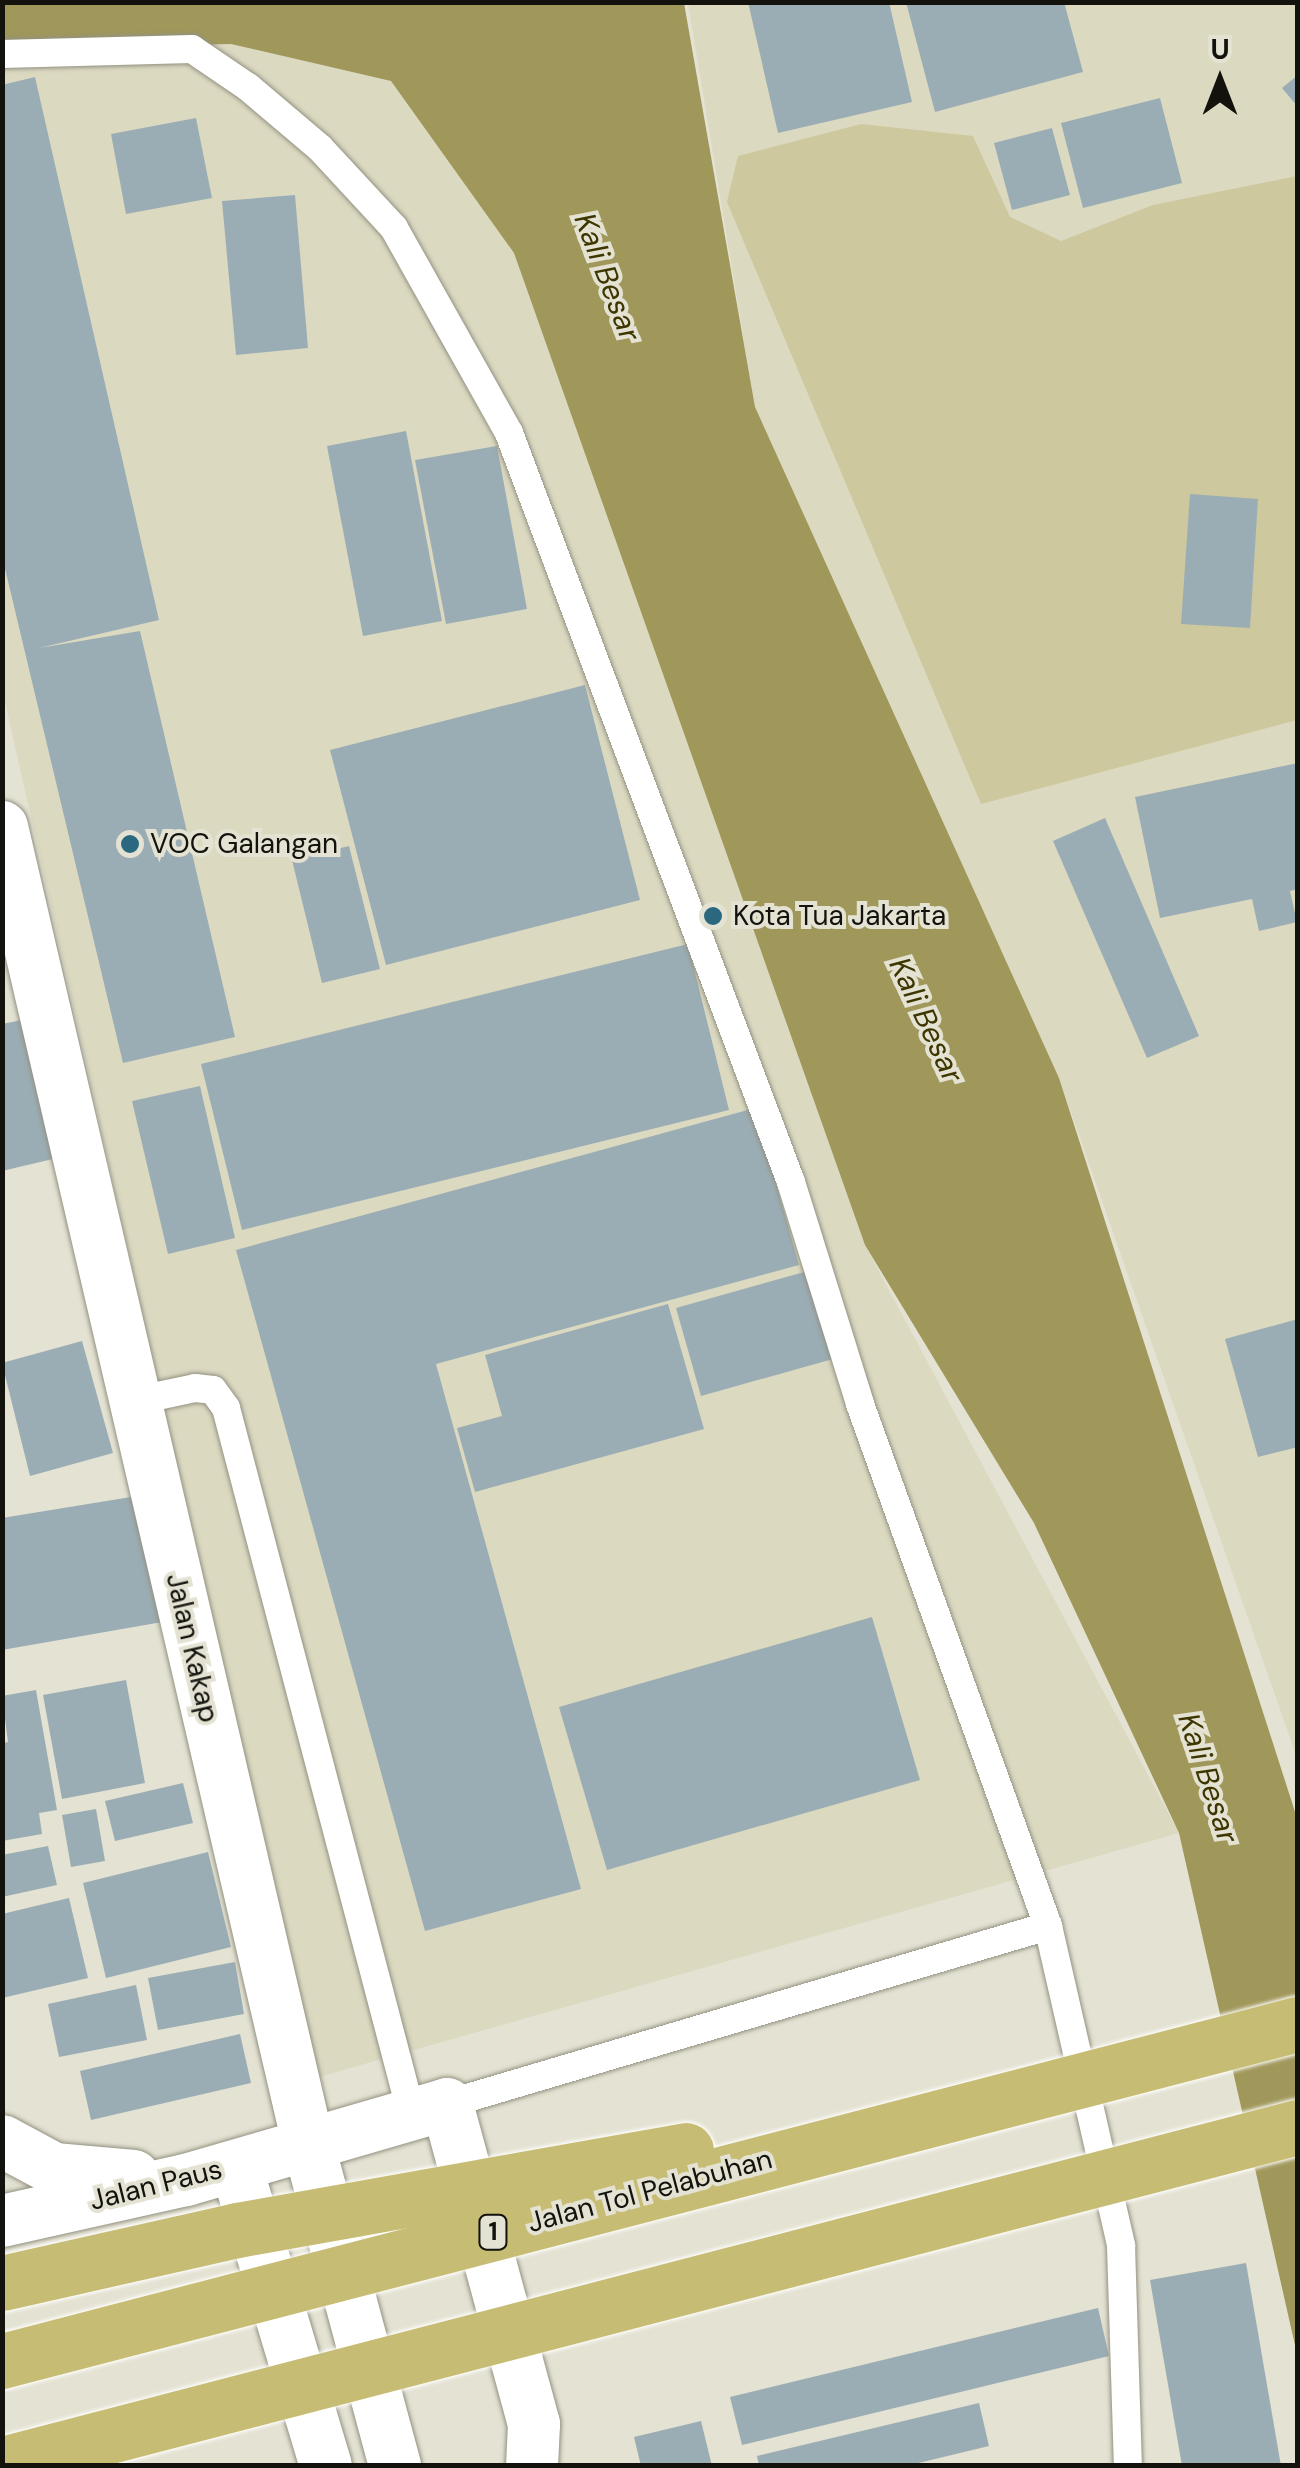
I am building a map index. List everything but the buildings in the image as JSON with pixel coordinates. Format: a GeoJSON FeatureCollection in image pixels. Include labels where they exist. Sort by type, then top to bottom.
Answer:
{"type":"FeatureCollection","features":[{"type":"Feature","properties":{"kind":"highway","name":"Jalan Tol Pelabuhan"},"geometry":{"type":"LineString","coordinates":[[2,2361],[1298,2024]]}},
{"type":"Feature","properties":{"kind":"highway"},"geometry":{"type":"LineString","coordinates":[[2,2283],[560,2170],[984,2104]]}},
{"type":"Feature","properties":{"kind":"highway"},"geometry":{"type":"LineString","coordinates":[[2,2464],[1298,2127]]}},
{"type":"Feature","properties":{"kind":"street","name":"Jalan Kakap"},"geometry":{"type":"LineString","coordinates":[[2,828],[308,2142],[396,2466]]}},
{"type":"Feature","properties":{"kind":"street","name":"Jalan Paus"},"geometry":{"type":"LineString","coordinates":[[2,2221],[186,2180],[429,2110]]}},
{"type":"Feature","properties":{"kind":"street"},"geometry":{"type":"LineString","coordinates":[[429,2110],[534,2424],[532,2466]]}},
{"type":"Feature","properties":{"kind":"street"},"geometry":{"type":"LineString","coordinates":[[2,2141],[54,2168],[186,2180]]}},
{"type":"Feature","properties":{"kind":"street"},"geometry":{"type":"LineString","coordinates":[[236,2165],[326,2466]]}},
{"type":"Feature","properties":{"kind":"lane"},"geometry":{"type":"LineString","coordinates":[[2,54],[192,49],[320,148],[394,228],[431,286],[509,432],[791,1182],[860,1404],[1048,1926],[1121,2246],[1128,2466]]}},
{"type":"Feature","properties":{"kind":"lane"},"geometry":{"type":"LineString","coordinates":[[134,1401],[194,1388],[213,1390],[226,1408],[429,2110],[1048,1926]]}},
{"type":"Feature","properties":{"kind":"shaded area"},"geometry":{"type":"Polygon","coordinates":[[[688,3],[1297,3],[1297,1758],[1059,1078],[755,407],[688,3]]]}},
{"type":"Feature","properties":{"kind":"shaded area"},"geometry":{"type":"Polygon","coordinates":[[[231,44],[391,81],[514,253],[865,1245],[1179,1833],[315,2078],[3,693],[2,50],[231,44]]]}},
{"type":"Feature","properties":{"kind":"shaded area"},"geometry":{"type":"Polygon","coordinates":[[[861,124],[973,136],[1010,217],[1061,241],[1153,205],[1297,176],[1297,720],[981,804],[727,202],[738,156],[861,124]]]}},
{"type":"Feature","properties":{"kind":"water","name":"Kali Besar"},"geometry":{"type":"Polygon","coordinates":[[[2,3],[684,3],[755,407],[1059,1078],[1297,1818],[1297,2354],[1179,1833],[1034,1523],[865,1245],[514,253],[391,81],[231,44],[3,50],[2,3]]]}},
{"type":"Feature","properties":{"kind":"place","name":"VOC Galangan"},"geometry":{"type":"Point","coordinates":[130,844]}},
{"type":"Feature","properties":{"kind":"place","name":"Kota Tua Jakarta"},"geometry":{"type":"Point","coordinates":[713,916]}}]}
